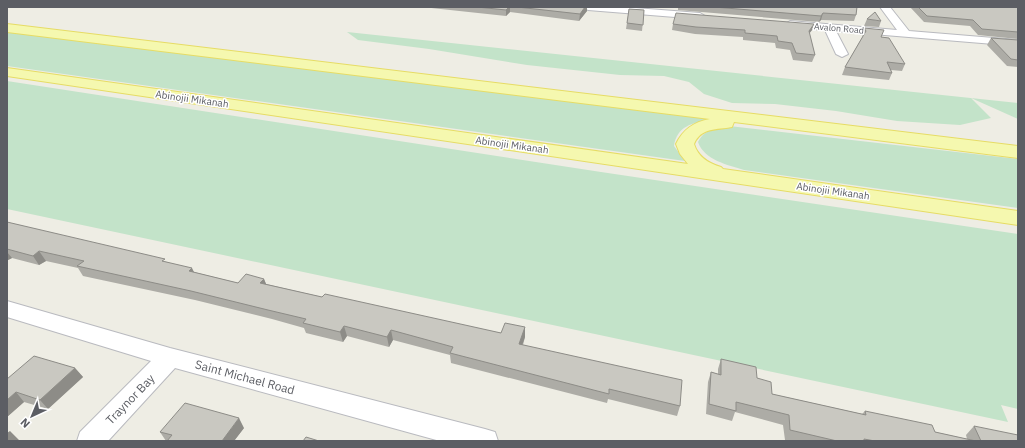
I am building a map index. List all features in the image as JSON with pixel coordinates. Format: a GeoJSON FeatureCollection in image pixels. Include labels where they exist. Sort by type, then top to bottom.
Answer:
{"type":"FeatureCollection","features":[{"type":"Feature","properties":{"kind":"main road"},"geometry":{"type":"LineString","coordinates":[[7,28],[1018,152]]}},
{"type":"Feature","properties":{"kind":"main road","name":"Abinojii Mikanah"},"geometry":{"type":"LineString","coordinates":[[7,72],[1018,218]]}},
{"type":"Feature","properties":{"kind":"main road"},"geometry":{"type":"LineString","coordinates":[[736,177],[710,169],[697,163],[686,150],[685,144],[688,137],[697,128],[718,123],[734,123],[871,139],[980,147]]}},
{"type":"Feature","properties":{"kind":"street"},"geometry":{"type":"LineString","coordinates":[[588,7],[667,10],[713,17]]}},
{"type":"Feature","properties":{"kind":"street"},"geometry":{"type":"LineString","coordinates":[[885,7],[905,33]]}},
{"type":"Feature","properties":{"kind":"street","name":"Avalon Road"},"geometry":{"type":"LineString","coordinates":[[783,23],[1018,43]]}},
{"type":"Feature","properties":{"kind":"street"},"geometry":{"type":"LineString","coordinates":[[829,27],[842,54]]}},
{"type":"Feature","properties":{"kind":"street","name":"Saint Michael Road"},"geometry":{"type":"LineString","coordinates":[[7,309],[170,357],[471,439]]}},
{"type":"Feature","properties":{"kind":"street","name":"Traynor Bay"},"geometry":{"type":"LineString","coordinates":[[90,441],[170,357]]}},
{"type":"Feature","properties":{"kind":"green space"},"geometry":{"type":"Polygon","coordinates":[[[7,30],[710,117],[710,120],[691,124],[678,134],[674,146],[685,161],[7,66],[7,30]]]}},
{"type":"Feature","properties":{"kind":"green space"},"geometry":{"type":"Polygon","coordinates":[[[347,32],[971,98],[991,118],[960,125],[897,121],[836,111],[775,104],[732,103],[704,94],[689,82],[664,76],[620,75],[527,65],[429,49],[358,40],[347,32]]]}},
{"type":"Feature","properties":{"kind":"green space"},"geometry":{"type":"Polygon","coordinates":[[[7,81],[1018,234],[1018,409],[1001,405],[1008,422],[7,209],[7,81]]]}},
{"type":"Feature","properties":{"kind":"green space"},"geometry":{"type":"Polygon","coordinates":[[[971,98],[1018,103],[1018,119],[971,98]]]}},
{"type":"Feature","properties":{"kind":"green space"},"geometry":{"type":"Polygon","coordinates":[[[729,126],[1018,159],[1018,208],[744,170],[717,161],[705,153],[698,142],[707,132],[729,126]]]}},
{"type":"Feature","properties":{"kind":"building"},"geometry":{"type":"Polygon","coordinates":[[[477,7],[509,7],[506,10],[477,7]]]}},
{"type":"Feature","properties":{"kind":"building"},"geometry":{"type":"Polygon","coordinates":[[[517,7],[585,7],[580,14],[517,7]]]}},
{"type":"Feature","properties":{"kind":"building"},"geometry":{"type":"Polygon","coordinates":[[[714,7],[857,7],[856,15],[823,13],[821,16],[714,7]]]}},
{"type":"Feature","properties":{"kind":"building"},"geometry":{"type":"Polygon","coordinates":[[[918,7],[1018,7],[1018,32],[982,29],[973,20],[927,16],[918,7]]]}},
{"type":"Feature","properties":{"kind":"building"},"geometry":{"type":"Polygon","coordinates":[[[629,9],[644,10],[643,25],[627,23],[629,9]]]}},
{"type":"Feature","properties":{"kind":"building"},"geometry":{"type":"Polygon","coordinates":[[[875,12],[881,21],[867,19],[875,12]]]}},
{"type":"Feature","properties":{"kind":"building"},"geometry":{"type":"Polygon","coordinates":[[[676,13],[814,24],[809,31],[815,55],[796,53],[792,43],[778,41],[777,36],[745,33],[745,30],[673,24],[676,13]]]}},
{"type":"Feature","properties":{"kind":"building"},"geometry":{"type":"Polygon","coordinates":[[[864,28],[884,30],[881,37],[889,38],[905,64],[887,62],[892,73],[845,67],[866,31],[864,28]]]}},
{"type":"Feature","properties":{"kind":"building"},"geometry":{"type":"Polygon","coordinates":[[[991,38],[1018,40],[1018,60],[1011,59],[991,38]]]}},
{"type":"Feature","properties":{"kind":"building"},"geometry":{"type":"Polygon","coordinates":[[[7,222],[165,259],[162,261],[192,268],[189,271],[238,283],[246,274],[264,279],[260,283],[322,297],[325,294],[501,333],[505,323],[525,327],[519,344],[682,380],[680,406],[609,389],[609,394],[450,353],[453,347],[391,330],[387,337],[344,326],[340,332],[303,323],[306,319],[191,291],[77,266],[84,261],[39,251],[33,256],[7,249],[7,222]]]}},
{"type":"Feature","properties":{"kind":"building"},"geometry":{"type":"Polygon","coordinates":[[[34,356],[75,368],[40,400],[16,392],[7,400],[7,379],[34,356]]]}},
{"type":"Feature","properties":{"kind":"building"},"geometry":{"type":"Polygon","coordinates":[[[721,359],[756,367],[757,378],[771,382],[772,394],[866,415],[865,411],[932,425],[935,432],[976,441],[875,441],[864,439],[864,441],[837,441],[790,430],[789,415],[736,402],[736,411],[709,404],[711,372],[721,375],[721,359]]]}},
{"type":"Feature","properties":{"kind":"building"},"geometry":{"type":"Polygon","coordinates":[[[185,403],[239,418],[222,441],[167,441],[172,435],[160,432],[185,403]]]}},
{"type":"Feature","properties":{"kind":"building"},"geometry":{"type":"Polygon","coordinates":[[[974,426],[1018,435],[1018,441],[981,441],[974,426]]]}},
{"type":"Feature","properties":{"kind":"building"},"geometry":{"type":"Polygon","coordinates":[[[306,437],[319,441],[303,441],[306,437]]]}}]}
